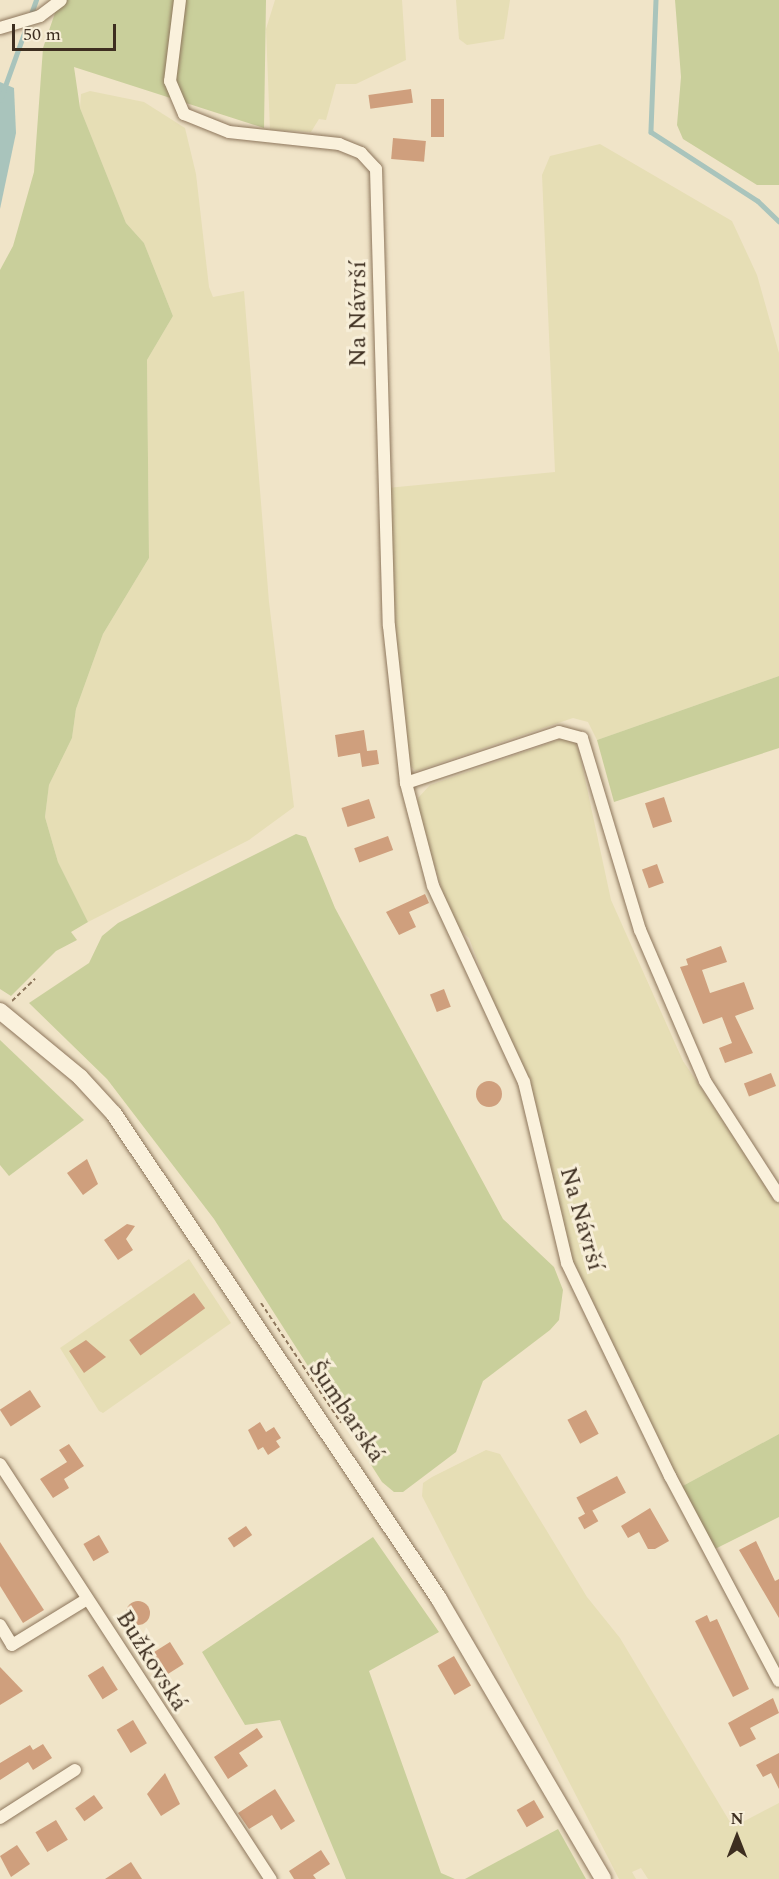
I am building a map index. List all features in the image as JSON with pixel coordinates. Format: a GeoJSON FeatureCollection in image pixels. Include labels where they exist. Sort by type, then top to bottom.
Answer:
{"type":"FeatureCollection","features":[{"type":"Feature","properties":{"kind":"street"},"geometry":{"type":"LineString","coordinates":[[0,28],[40,16],[61,0]]}},
{"type":"Feature","properties":{"kind":"street","name":"Na Návrší"},"geometry":{"type":"LineString","coordinates":[[180,0],[170,81],[184,114],[229,132],[339,144],[368,159],[378,176],[389,626],[406,783],[434,886],[524,1083],[567,1263],[670,1476],[779,1681]]}},
{"type":"Feature","properties":{"kind":"street"},"geometry":{"type":"LineString","coordinates":[[406,783],[560,732],[582,738],[650,952],[705,1081],[779,1196]]}},
{"type":"Feature","properties":{"kind":"street","name":"Šumbarská"},"geometry":{"type":"LineString","coordinates":[[1,1011],[80,1077],[114,1114],[432,1589],[603,1879]]}},
{"type":"Feature","properties":{"kind":"street","name":"Bužkovská"},"geometry":{"type":"LineString","coordinates":[[0,1464],[271,1879]]}},
{"type":"Feature","properties":{"kind":"street"},"geometry":{"type":"LineString","coordinates":[[0,1625],[12,1645],[87,1599]]}},
{"type":"Feature","properties":{"kind":"street"},"geometry":{"type":"LineString","coordinates":[[0,1818],[75,1770]]}},
{"type":"Feature","properties":{"kind":"path"},"geometry":{"type":"LineString","coordinates":[[1,1011],[35,979]]}},
{"type":"Feature","properties":{"kind":"shaded area"},"geometry":{"type":"Polygon","coordinates":[[[275,0],[402,0],[406,60],[356,84],[336,84],[326,120],[319,119],[311,132],[270,130],[266,29],[275,0]]]}},
{"type":"Feature","properties":{"kind":"shaded area"},"geometry":{"type":"Polygon","coordinates":[[[456,0],[510,0],[504,39],[467,45],[459,39],[456,0]]]}},
{"type":"Feature","properties":{"kind":"shaded area"},"geometry":{"type":"Polygon","coordinates":[[[90,91],[144,102],[185,128],[196,174],[209,287],[213,297],[244,291],[269,602],[294,807],[249,840],[88,922],[58,862],[45,817],[49,785],[72,738],[76,709],[103,634],[149,558],[147,360],[173,316],[144,243],[126,223],[80,108],[81,94],[90,91]]]}},
{"type":"Feature","properties":{"kind":"shaded area"},"geometry":{"type":"Polygon","coordinates":[[[600,144],[732,221],[757,275],[779,353],[779,676],[597,740],[588,722],[573,718],[416,771],[410,766],[399,686],[387,488],[555,472],[542,175],[550,156],[600,144]]]}},
{"type":"Feature","properties":{"kind":"shaded area"},"geometry":{"type":"Polygon","coordinates":[[[561,739],[575,743],[579,751],[611,900],[683,1061],[779,1204],[779,1434],[679,1488],[573,1263],[539,1124],[469,938],[457,927],[444,896],[417,809],[418,798],[430,785],[561,739]]]}},
{"type":"Feature","properties":{"kind":"shaded area"},"geometry":{"type":"Polygon","coordinates":[[[189,1259],[231,1323],[103,1413],[99,1411],[60,1348],[189,1259]]]}},
{"type":"Feature","properties":{"kind":"shaded area"},"geometry":{"type":"Polygon","coordinates":[[[486,1450],[500,1454],[587,1597],[620,1638],[733,1827],[779,1803],[779,1879],[648,1879],[641,1868],[632,1872],[636,1879],[619,1879],[422,1496],[423,1483],[486,1450]]]}},
{"type":"Feature","properties":{"kind":"green space"},"geometry":{"type":"Polygon","coordinates":[[[53,0],[266,0],[264,128],[74,67],[80,108],[126,223],[144,243],[173,316],[147,360],[149,558],[103,634],[76,709],[72,738],[49,785],[45,817],[58,862],[88,922],[71,932],[77,940],[56,951],[11,996],[0,989],[0,270],[13,246],[34,172],[43,48],[56,10],[53,0]]]}},
{"type":"Feature","properties":{"kind":"green space"},"geometry":{"type":"Polygon","coordinates":[[[675,0],[779,0],[779,185],[757,185],[683,139],[677,125],[681,77],[675,0]]]}},
{"type":"Feature","properties":{"kind":"green space"},"geometry":{"type":"Polygon","coordinates":[[[779,676],[779,748],[614,802],[597,740],[779,676]]]}},
{"type":"Feature","properties":{"kind":"green space"},"geometry":{"type":"Polygon","coordinates":[[[296,834],[306,837],[335,908],[503,1219],[554,1267],[563,1290],[559,1320],[550,1330],[483,1381],[456,1452],[403,1492],[394,1492],[382,1482],[214,1219],[107,1079],[29,1003],[89,963],[102,936],[118,923],[296,834]]]}},
{"type":"Feature","properties":{"kind":"green space"},"geometry":{"type":"Polygon","coordinates":[[[0,1040],[84,1120],[9,1176],[0,1165],[0,1040]]]}},
{"type":"Feature","properties":{"kind":"green space"},"geometry":{"type":"Polygon","coordinates":[[[779,1434],[779,1517],[711,1551],[679,1488],[779,1434]]]}},
{"type":"Feature","properties":{"kind":"green space"},"geometry":{"type":"Polygon","coordinates":[[[373,1537],[439,1632],[369,1671],[441,1873],[455,1879],[346,1879],[280,1720],[245,1725],[202,1652],[373,1537]]]}},
{"type":"Feature","properties":{"kind":"green space"},"geometry":{"type":"Polygon","coordinates":[[[558,1829],[586,1879],[465,1879],[558,1829]]]}},
{"type":"Feature","properties":{"kind":"water"},"geometry":{"type":"Polygon","coordinates":[[[0,82],[14,88],[16,133],[0,209],[0,82]]]}},
{"type":"Feature","properties":{"kind":"building"},"geometry":{"type":"Polygon","coordinates":[[[411,89],[413,103],[370,109],[368,95],[411,89]]]}},
{"type":"Feature","properties":{"kind":"building"},"geometry":{"type":"Polygon","coordinates":[[[431,99],[444,99],[444,137],[431,137],[431,99]]]}},
{"type":"Feature","properties":{"kind":"building"},"geometry":{"type":"Polygon","coordinates":[[[393,138],[426,141],[424,162],[391,159],[393,138]]]}},
{"type":"Feature","properties":{"kind":"building"},"geometry":{"type":"Polygon","coordinates":[[[364,730],[367,751],[377,750],[379,764],[362,767],[360,753],[338,757],[335,735],[364,730]]]}},
{"type":"Feature","properties":{"kind":"building"},"geometry":{"type":"Polygon","coordinates":[[[664,797],[672,822],[653,828],[645,803],[664,797]]]}},
{"type":"Feature","properties":{"kind":"building"},"geometry":{"type":"Polygon","coordinates":[[[369,799],[375,818],[348,827],[341,808],[369,799]]]}},
{"type":"Feature","properties":{"kind":"building"},"geometry":{"type":"Polygon","coordinates":[[[388,836],[393,850],[359,862],[354,848],[388,836]]]}},
{"type":"Feature","properties":{"kind":"building"},"geometry":{"type":"Polygon","coordinates":[[[657,864],[664,883],[649,888],[642,869],[657,864]]]}},
{"type":"Feature","properties":{"kind":"building"},"geometry":{"type":"Polygon","coordinates":[[[425,894],[429,903],[409,912],[416,927],[399,935],[386,912],[425,894]]]}},
{"type":"Feature","properties":{"kind":"building"},"geometry":{"type":"Polygon","coordinates":[[[721,946],[727,962],[702,970],[710,993],[744,982],[754,1009],[735,1016],[753,1053],[725,1063],[719,1048],[732,1043],[722,1017],[703,1024],[680,967],[688,965],[686,959],[721,946]]]}},
{"type":"Feature","properties":{"kind":"building"},"geometry":{"type":"Polygon","coordinates":[[[444,989],[451,1007],[437,1012],[430,994],[444,989]]]}},
{"type":"Feature","properties":{"kind":"building"},"geometry":{"type":"Polygon","coordinates":[[[771,1073],[776,1086],[749,1096],[744,1083],[771,1073]]]}},
{"type":"Feature","properties":{"kind":"building"},"geometry":{"type":"Polygon","coordinates":[[[489,1081],[498,1085],[502,1094],[498,1103],[489,1107],[480,1103],[476,1094],[480,1085],[489,1081]]]}},
{"type":"Feature","properties":{"kind":"building"},"geometry":{"type":"Polygon","coordinates":[[[87,1159],[98,1184],[83,1195],[67,1173],[87,1159]]]}},
{"type":"Feature","properties":{"kind":"building"},"geometry":{"type":"Polygon","coordinates":[[[127,1224],[135,1226],[126,1239],[133,1250],[118,1260],[104,1240],[127,1224]]]}},
{"type":"Feature","properties":{"kind":"building"},"geometry":{"type":"Polygon","coordinates":[[[194,1293],[205,1308],[140,1355],[129,1340],[194,1293]]]}},
{"type":"Feature","properties":{"kind":"building"},"geometry":{"type":"Polygon","coordinates":[[[86,1340],[106,1357],[84,1373],[69,1351],[86,1340]]]}},
{"type":"Feature","properties":{"kind":"building"},"geometry":{"type":"Polygon","coordinates":[[[30,1390],[41,1407],[11,1426],[0,1409],[30,1390]]]}},
{"type":"Feature","properties":{"kind":"building"},"geometry":{"type":"Polygon","coordinates":[[[586,1410],[599,1434],[580,1444],[567,1420],[586,1410]]]}},
{"type":"Feature","properties":{"kind":"building"},"geometry":{"type":"Polygon","coordinates":[[[260,1422],[266,1432],[274,1427],[281,1438],[276,1441],[280,1447],[268,1455],[263,1447],[258,1450],[248,1430],[260,1422]]]}},
{"type":"Feature","properties":{"kind":"building"},"geometry":{"type":"Polygon","coordinates":[[[69,1444],[84,1466],[64,1479],[69,1488],[53,1498],[40,1479],[67,1462],[59,1450],[69,1444]]]}},
{"type":"Feature","properties":{"kind":"building"},"geometry":{"type":"Polygon","coordinates":[[[617,1476],[626,1493],[585,1514],[576,1498],[617,1476]]]}},
{"type":"Feature","properties":{"kind":"building"},"geometry":{"type":"Polygon","coordinates":[[[650,1508],[669,1541],[655,1549],[648,1549],[639,1532],[628,1538],[621,1526],[650,1508]]]}},
{"type":"Feature","properties":{"kind":"building"},"geometry":{"type":"Polygon","coordinates":[[[592,1510],[598,1521],[584,1529],[578,1518],[592,1510]]]}},
{"type":"Feature","properties":{"kind":"building"},"geometry":{"type":"Polygon","coordinates":[[[246,1526],[252,1535],[234,1547],[228,1538],[246,1526]]]}},
{"type":"Feature","properties":{"kind":"building"},"geometry":{"type":"Polygon","coordinates":[[[99,1535],[109,1552],[93,1561],[83,1544],[99,1535]]]}},
{"type":"Feature","properties":{"kind":"building"},"geometry":{"type":"Polygon","coordinates":[[[756,1541],[775,1581],[779,1579],[779,1618],[739,1550],[756,1541]]]}},
{"type":"Feature","properties":{"kind":"building"},"geometry":{"type":"Polygon","coordinates":[[[0,1542],[44,1610],[23,1623],[0,1586],[0,1542]]]}},
{"type":"Feature","properties":{"kind":"building"},"geometry":{"type":"Polygon","coordinates":[[[138,1601],[146,1605],[150,1613],[146,1621],[138,1625],[130,1621],[126,1613],[130,1605],[138,1601]]]}},
{"type":"Feature","properties":{"kind":"building"},"geometry":{"type":"Polygon","coordinates":[[[707,1615],[710,1622],[717,1619],[749,1689],[733,1697],[695,1621],[707,1615]]]}},
{"type":"Feature","properties":{"kind":"building"},"geometry":{"type":"Polygon","coordinates":[[[170,1642],[184,1664],[165,1676],[151,1654],[170,1642]]]}},
{"type":"Feature","properties":{"kind":"building"},"geometry":{"type":"Polygon","coordinates":[[[454,1656],[471,1685],[455,1695],[438,1666],[454,1656]]]}},
{"type":"Feature","properties":{"kind":"building"},"geometry":{"type":"Polygon","coordinates":[[[103,1666],[118,1690],[103,1699],[88,1676],[103,1666]]]}},
{"type":"Feature","properties":{"kind":"building"},"geometry":{"type":"Polygon","coordinates":[[[0,1667],[23,1691],[0,1705],[0,1667]]]}},
{"type":"Feature","properties":{"kind":"building"},"geometry":{"type":"Polygon","coordinates":[[[773,1698],[779,1713],[750,1728],[756,1739],[740,1747],[728,1723],[773,1698]]]}},
{"type":"Feature","properties":{"kind":"building"},"geometry":{"type":"Polygon","coordinates":[[[133,1720],[147,1743],[131,1753],[117,1730],[133,1720]]]}},
{"type":"Feature","properties":{"kind":"building"},"geometry":{"type":"Polygon","coordinates":[[[257,1728],[263,1737],[239,1753],[248,1766],[228,1779],[214,1757],[257,1728]]]}},
{"type":"Feature","properties":{"kind":"building"},"geometry":{"type":"Polygon","coordinates":[[[43,1744],[52,1758],[33,1770],[28,1762],[0,1780],[0,1763],[30,1745],[33,1750],[43,1744]]]}},
{"type":"Feature","properties":{"kind":"building"},"geometry":{"type":"Polygon","coordinates":[[[779,1753],[779,1789],[771,1773],[763,1777],[756,1765],[779,1753]]]}},
{"type":"Feature","properties":{"kind":"building"},"geometry":{"type":"Polygon","coordinates":[[[165,1773],[180,1804],[161,1816],[147,1794],[165,1773]]]}},
{"type":"Feature","properties":{"kind":"building"},"geometry":{"type":"Polygon","coordinates":[[[275,1789],[295,1821],[281,1830],[272,1815],[249,1829],[238,1813],[275,1789]]]}},
{"type":"Feature","properties":{"kind":"building"},"geometry":{"type":"Polygon","coordinates":[[[94,1795],[103,1808],[84,1821],[75,1808],[94,1795]]]}},
{"type":"Feature","properties":{"kind":"building"},"geometry":{"type":"Polygon","coordinates":[[[534,1800],[544,1817],[527,1827],[517,1810],[534,1800]]]}},
{"type":"Feature","properties":{"kind":"building"},"geometry":{"type":"Polygon","coordinates":[[[56,1820],[68,1840],[47,1852],[35,1832],[56,1820]]]}},
{"type":"Feature","properties":{"kind":"building"},"geometry":{"type":"Polygon","coordinates":[[[17,1845],[30,1864],[11,1877],[0,1856],[17,1845]]]}},
{"type":"Feature","properties":{"kind":"building"},"geometry":{"type":"Polygon","coordinates":[[[321,1850],[330,1864],[313,1875],[316,1879],[294,1879],[289,1871],[321,1850]]]}},
{"type":"Feature","properties":{"kind":"building"},"geometry":{"type":"Polygon","coordinates":[[[131,1862],[142,1879],[105,1879],[131,1862]]]}},
{"type":"Feature","properties":{"kind":"waterway"},"geometry":{"type":"LineString","coordinates":[[0,100],[36,0]]}},
{"type":"Feature","properties":{"kind":"waterway"},"geometry":{"type":"LineString","coordinates":[[656,0],[651,132],[758,201],[779,221]]}}]}
